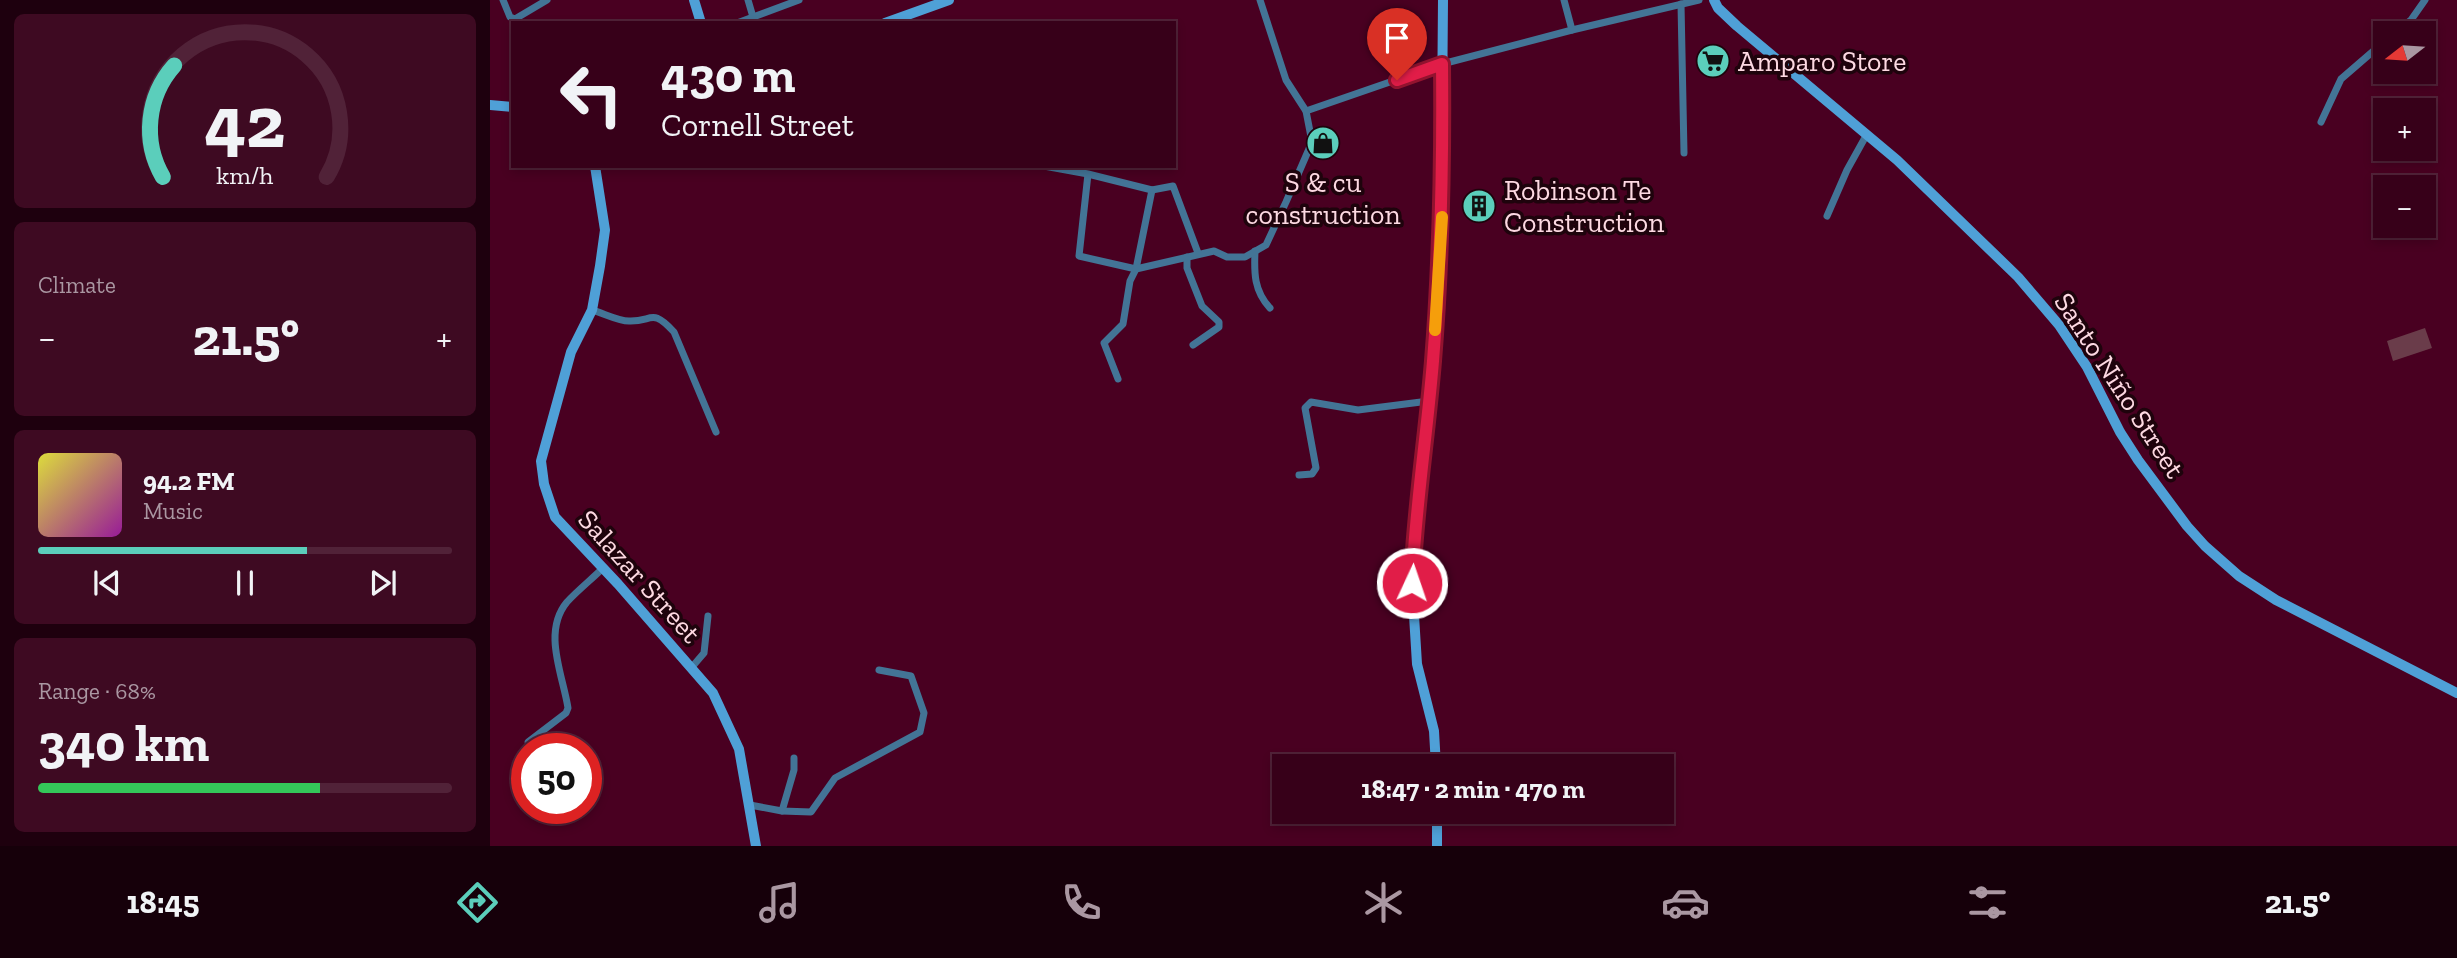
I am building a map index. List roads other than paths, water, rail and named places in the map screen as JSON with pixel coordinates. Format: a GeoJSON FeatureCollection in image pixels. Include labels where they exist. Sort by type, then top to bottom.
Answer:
{"type":"FeatureCollection","features":[{"type":"Feature","properties":{"kind":"main road"},"geometry":{"type":"LineString","coordinates":[[694,0],[700,21]]}},
{"type":"Feature","properties":{"kind":"main road"},"geometry":{"type":"LineString","coordinates":[[891,21],[949,0]]}},
{"type":"Feature","properties":{"kind":"main road"},"geometry":{"type":"LineString","coordinates":[[1435,754],[1434,731],[1417,664],[1412,604],[1443,192],[1443,0]]}},
{"type":"Feature","properties":{"kind":"main road","name":"Santo Niño Street"},"geometry":{"type":"LineString","coordinates":[[1713,0],[1737,26],[1906,168],[2018,277],[2059,325],[2087,367],[2120,432],[2138,460],[2205,546],[2239,576],[2276,600],[2457,693]]}},
{"type":"Feature","properties":{"kind":"main road"},"geometry":{"type":"LineString","coordinates":[[490,105],[511,107]]}},
{"type":"Feature","properties":{"kind":"main road","name":"Salazar Street"},"geometry":{"type":"LineString","coordinates":[[595,168],[605,230],[592,310],[571,352],[541,461],[544,484],[555,517],[713,693],[738,749],[756,846]]}},
{"type":"Feature","properties":{"kind":"main road"},"geometry":{"type":"LineString","coordinates":[[1437,824],[1437,846]]}},
{"type":"Feature","properties":{"kind":"street"},"geometry":{"type":"LineString","coordinates":[[503,0],[510,17],[515,19],[547,0]]}},
{"type":"Feature","properties":{"kind":"street"},"geometry":{"type":"LineString","coordinates":[[748,0],[753,17]]}},
{"type":"Feature","properties":{"kind":"street"},"geometry":{"type":"LineString","coordinates":[[742,21],[799,0]]}},
{"type":"Feature","properties":{"kind":"street"},"geometry":{"type":"LineString","coordinates":[[1088,174],[1079,256],[1136,269],[1214,251],[1227,257],[1245,257],[1266,245],[1312,142],[1306,111],[1286,80],[1260,0]]}},
{"type":"Feature","properties":{"kind":"street"},"geometry":{"type":"LineString","coordinates":[[1564,0],[1572,30]]}},
{"type":"Feature","properties":{"kind":"street"},"geometry":{"type":"LineString","coordinates":[[1306,111],[1442,64],[1699,0]]}},
{"type":"Feature","properties":{"kind":"street"},"geometry":{"type":"LineString","coordinates":[[2410,21],[2425,0]]}},
{"type":"Feature","properties":{"kind":"street"},"geometry":{"type":"LineString","coordinates":[[1681,4],[1685,153]]}},
{"type":"Feature","properties":{"kind":"street"},"geometry":{"type":"LineString","coordinates":[[2321,122],[2341,79],[2373,51]]}},
{"type":"Feature","properties":{"kind":"street"},"geometry":{"type":"LineString","coordinates":[[1827,216],[1847,170],[1867,134]]}},
{"type":"Feature","properties":{"kind":"street"},"geometry":{"type":"LineString","coordinates":[[1055,168],[1152,190],[1173,186],[1198,253]]}},
{"type":"Feature","properties":{"kind":"street"},"geometry":{"type":"LineString","coordinates":[[1118,379],[1104,343],[1123,324],[1129,281],[1136,269],[1152,190]]}},
{"type":"Feature","properties":{"kind":"street"},"geometry":{"type":"LineString","coordinates":[[1255,251],[1254,276],[1260,298],[1270,308]]}},
{"type":"Feature","properties":{"kind":"street"},"geometry":{"type":"LineString","coordinates":[[1187,257],[1187,268],[1202,306],[1219,322],[1219,327],[1193,345]]}},
{"type":"Feature","properties":{"kind":"street"},"geometry":{"type":"LineString","coordinates":[[592,310],[629,321],[651,316],[665,322],[674,332],[716,432]]}},
{"type":"Feature","properties":{"kind":"street"},"geometry":{"type":"LineString","coordinates":[[1299,475],[1312,474],[1316,468],[1305,408],[1311,402],[1358,410],[1429,401]]}},
{"type":"Feature","properties":{"kind":"street"},"geometry":{"type":"LineString","coordinates":[[540,733],[566,713],[568,708],[555,652],[558,619],[566,603],[603,568]]}},
{"type":"Feature","properties":{"kind":"street"},"geometry":{"type":"LineString","coordinates":[[692,667],[704,653],[708,616]]}},
{"type":"Feature","properties":{"kind":"street"},"geometry":{"type":"LineString","coordinates":[[750,805],[782,811],[811,812],[835,778],[920,732],[924,713],[911,676],[879,670]]}},
{"type":"Feature","properties":{"kind":"street"},"geometry":{"type":"LineString","coordinates":[[782,811],[794,770],[794,758]]}},
{"type":"Feature","properties":{"kind":"place","name":"Amparo Store"},"geometry":{"type":"Point","coordinates":[1713,61]}},
{"type":"Feature","properties":{"kind":"place","name":"S & cu construction"},"geometry":{"type":"Point","coordinates":[1323,143]}},
{"type":"Feature","properties":{"kind":"place","name":"Robinson Te Construction"},"geometry":{"type":"Point","coordinates":[1479,206]}}]}
